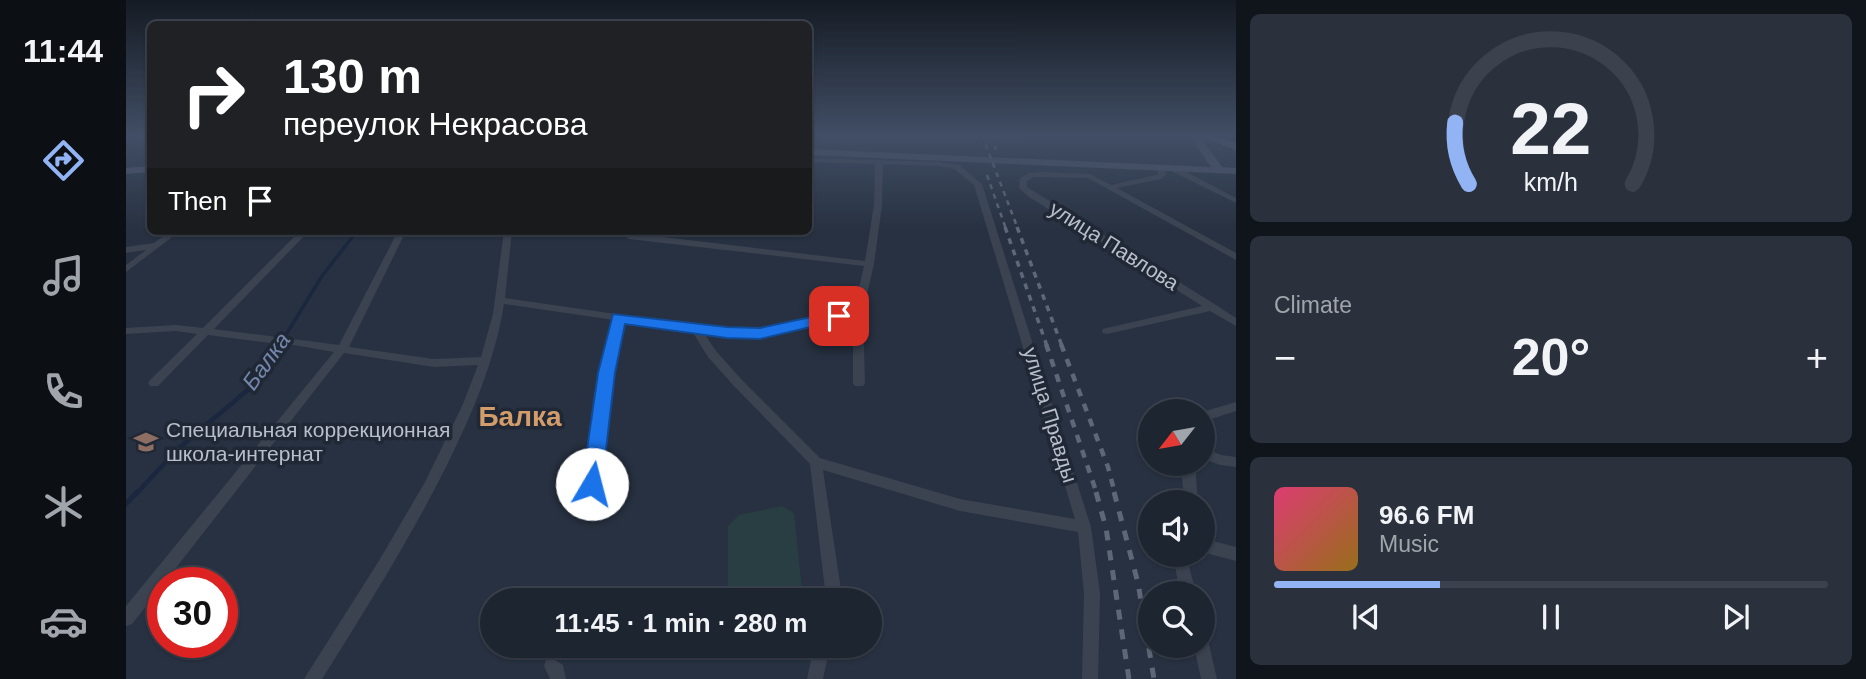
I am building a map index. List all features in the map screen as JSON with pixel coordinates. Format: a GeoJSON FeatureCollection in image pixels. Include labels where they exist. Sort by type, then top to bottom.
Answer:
{"type":"FeatureCollection","features":[{"type":"Feature","properties":{"kind":"main road"},"geometry":{"type":"LineString","coordinates":[[1111,167],[1236,170]]}},
{"type":"Feature","properties":{"kind":"main road"},"geometry":{"type":"LineString","coordinates":[[1216,167],[1218,170]]}},
{"type":"Feature","properties":{"kind":"main road"},"geometry":{"type":"LineString","coordinates":[[126,171],[147,169]]}},
{"type":"Feature","properties":{"kind":"street"},"geometry":{"type":"LineString","coordinates":[[859,383],[858,311],[878,205],[879,167]]}},
{"type":"Feature","properties":{"kind":"street","name":"улица Правды"},"geometry":{"type":"LineString","coordinates":[[951,167],[956,167],[978,184],[1084,527],[1092,593],[1090,679]]}},
{"type":"Feature","properties":{"kind":"street"},"geometry":{"type":"LineString","coordinates":[[1110,187],[1158,177],[1163,174],[1159,169]]}},
{"type":"Feature","properties":{"kind":"street"},"geometry":{"type":"LineString","coordinates":[[1176,170],[1236,201]]}},
{"type":"Feature","properties":{"kind":"street","name":"улица Павлова"},"geometry":{"type":"LineString","coordinates":[[1110,187],[1090,176],[1031,175],[1021,184],[1032,195],[1236,323]]}},
{"type":"Feature","properties":{"kind":"street"},"geometry":{"type":"LineString","coordinates":[[1110,187],[1236,257]]}},
{"type":"Feature","properties":{"kind":"street"},"geometry":{"type":"LineString","coordinates":[[126,269],[171,235]]}},
{"type":"Feature","properties":{"kind":"street"},"geometry":{"type":"LineString","coordinates":[[153,383],[301,235]]}},
{"type":"Feature","properties":{"kind":"street"},"geometry":{"type":"LineString","coordinates":[[126,618],[342,349],[400,235]]}},
{"type":"Feature","properties":{"kind":"street"},"geometry":{"type":"LineString","coordinates":[[312,679],[427,495],[485,361],[500,300],[508,235]]}},
{"type":"Feature","properties":{"kind":"street"},"geometry":{"type":"LineString","coordinates":[[674,242],[677,235]]}},
{"type":"Feature","properties":{"kind":"street"},"geometry":{"type":"LineString","coordinates":[[629,236],[869,264]]}},
{"type":"Feature","properties":{"kind":"street"},"geometry":{"type":"LineString","coordinates":[[126,250],[157,246]]}},
{"type":"Feature","properties":{"kind":"street"},"geometry":{"type":"LineString","coordinates":[[500,300],[695,328],[760,333],[858,311]]}},
{"type":"Feature","properties":{"kind":"street"},"geometry":{"type":"LineString","coordinates":[[1107,331],[1213,307]]}},
{"type":"Feature","properties":{"kind":"street"},"geometry":{"type":"LineString","coordinates":[[592,484],[607,373],[619,318]]}},
{"type":"Feature","properties":{"kind":"street"},"geometry":{"type":"LineString","coordinates":[[126,331],[176,328],[207,330],[434,363],[485,361]]}},
{"type":"Feature","properties":{"kind":"street"},"geometry":{"type":"LineString","coordinates":[[695,328],[712,355],[816,462],[960,505],[1084,527]]}},
{"type":"Feature","properties":{"kind":"street"},"geometry":{"type":"LineString","coordinates":[[1215,413],[1236,406]]}},
{"type":"Feature","properties":{"kind":"street"},"geometry":{"type":"LineString","coordinates":[[1215,458],[1236,462]]}},
{"type":"Feature","properties":{"kind":"street"},"geometry":{"type":"LineString","coordinates":[[816,462],[833,588]]}},
{"type":"Feature","properties":{"kind":"street"},"geometry":{"type":"LineString","coordinates":[[1215,548],[1236,554]]}},
{"type":"Feature","properties":{"kind":"street"},"geometry":{"type":"LineString","coordinates":[[815,679],[819,658]]}},
{"type":"Feature","properties":{"kind":"street"},"geometry":{"type":"LineString","coordinates":[[1205,658],[1209,679]]}},
{"type":"Feature","properties":{"kind":"green space"},"geometry":{"type":"Polygon","coordinates":[[[782,506],[794,513],[802,588],[728,588],[728,526],[739,515],[782,506]]]}},
{"type":"Feature","properties":{"kind":"waterway","name":"Балка"},"geometry":{"type":"LineString","coordinates":[[279,346],[322,276],[354,235]]}},
{"type":"Feature","properties":{"kind":"waterway","name":"Балка"},"geometry":{"type":"LineString","coordinates":[[136,494],[179,448],[256,383],[280,344]]}},
{"type":"Feature","properties":{"kind":"waterway","name":"Балка"},"geometry":{"type":"LineString","coordinates":[[126,504],[137,492]]}},
{"type":"Feature","properties":{"kind":"railway"},"geometry":{"type":"LineString","coordinates":[[994,167],[1018,229]]}},
{"type":"Feature","properties":{"kind":"railway"},"geometry":{"type":"LineString","coordinates":[[987,175],[1006,229]]}},
{"type":"Feature","properties":{"kind":"railway"},"geometry":{"type":"LineString","coordinates":[[1005,227],[1047,346]]}},
{"type":"Feature","properties":{"kind":"railway"},"geometry":{"type":"LineString","coordinates":[[1017,227],[1062,346]]}},
{"type":"Feature","properties":{"kind":"railway"},"geometry":{"type":"LineString","coordinates":[[1046,344],[1097,494]]}},
{"type":"Feature","properties":{"kind":"railway"},"geometry":{"type":"LineString","coordinates":[[1061,344],[1108,467],[1115,494]]}},
{"type":"Feature","properties":{"kind":"railway"},"geometry":{"type":"LineString","coordinates":[[1096,492],[1106,528],[1129,679]]}},
{"type":"Feature","properties":{"kind":"railway"},"geometry":{"type":"LineString","coordinates":[[1114,492],[1138,583],[1154,679]]}},
{"type":"Feature","properties":{"kind":"place","name":"Специальная коррекционная школа-интернат"},"geometry":{"type":"Point","coordinates":[146,442]}},
{"type":"Feature","properties":{"kind":"district","name":"Балка"},"geometry":{"type":"Point","coordinates":[520,416]}},
{"type":"Feature","properties":{"kind":"route"},"geometry":{"type":"LineString","coordinates":[[592,484],[607,373],[619,318],[727,333],[760,333],[839,316]]}}]}
